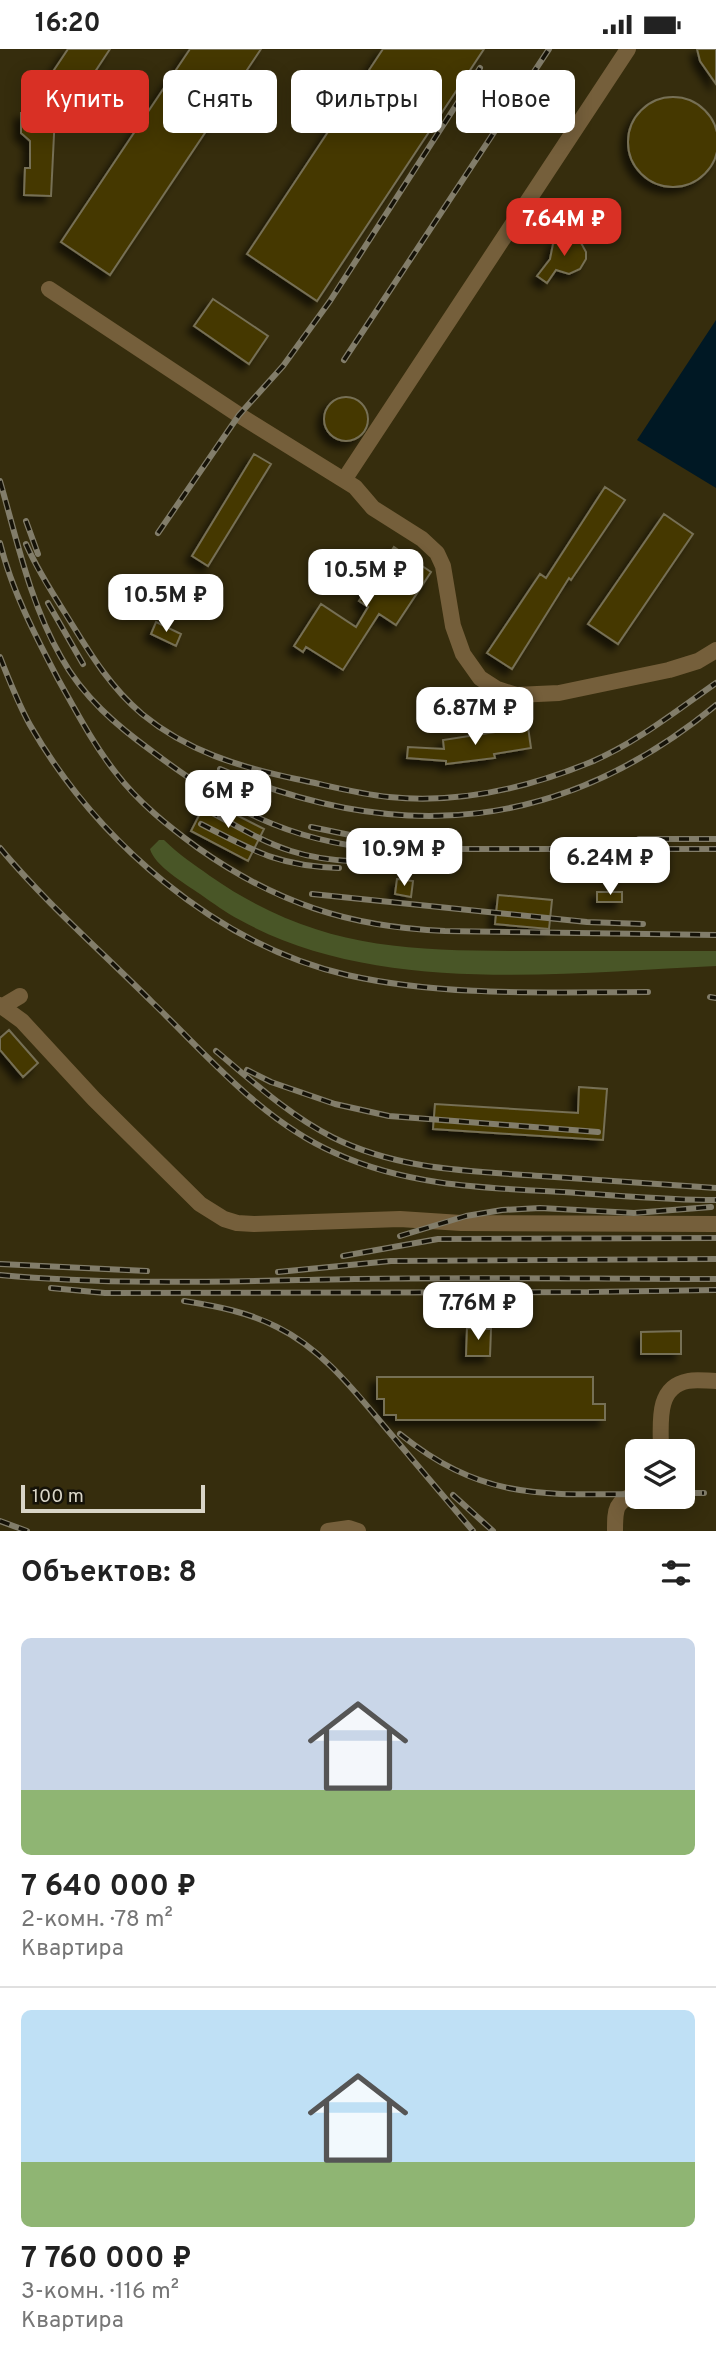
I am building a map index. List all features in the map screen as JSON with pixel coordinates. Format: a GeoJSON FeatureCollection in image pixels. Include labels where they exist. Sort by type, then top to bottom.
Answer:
{"type":"FeatureCollection","features":[{"type":"Feature","properties":{"kind":"lane"},"geometry":{"type":"LineString","coordinates":[[344,480],[628,49]]}},
{"type":"Feature","properties":{"kind":"lane"},"geometry":{"type":"LineString","coordinates":[[49,289],[228,408],[344,480],[364,495],[373,507],[422,539],[437,553],[443,566],[458,643],[470,667],[480,678],[497,689],[516,695],[559,692],[669,670],[698,661],[716,650]]}},
{"type":"Feature","properties":{"kind":"lane"},"geometry":{"type":"LineString","coordinates":[[20,996],[1,1006],[22,1021],[94,1099],[200,1204],[212,1213],[237,1223],[334,1223],[400,1219],[461,1223],[716,1224]]}},
{"type":"Feature","properties":{"kind":"lane"},"geometry":{"type":"LineString","coordinates":[[661,1439],[661,1416],[665,1396],[672,1387],[688,1381],[716,1381]]}},
{"type":"Feature","properties":{"kind":"lane"},"geometry":{"type":"LineString","coordinates":[[615,1531],[616,1508],[625,1498]]}},
{"type":"Feature","properties":{"kind":"lane"},"geometry":{"type":"LineString","coordinates":[[328,1531],[349,1528],[358,1531]]}},
{"type":"Feature","properties":{"kind":"shaded area"},"geometry":{"type":"Polygon","coordinates":[[[0,49],[716,49],[716,1531],[0,1531],[0,49]]]}},
{"type":"Feature","properties":{"kind":"green space"},"geometry":{"type":"Polygon","coordinates":[[[159,840],[164,840],[210,876],[250,901],[327,933],[366,942],[446,950],[716,951],[716,966],[535,975],[473,974],[411,970],[351,960],[293,944],[230,914],[179,880],[157,861],[150,849],[159,840]]]}},
{"type":"Feature","properties":{"kind":"water"},"geometry":{"type":"Polygon","coordinates":[[[716,320],[716,488],[637,440],[716,320]]]}},
{"type":"Feature","properties":{"kind":"building"},"geometry":{"type":"Polygon","coordinates":[[[68,49],[110,49],[96,70],[54,70],[68,49]]]}},
{"type":"Feature","properties":{"kind":"building"},"geometry":{"type":"Polygon","coordinates":[[[190,49],[261,49],[247,70],[176,70],[190,49]]]}},
{"type":"Feature","properties":{"kind":"building"},"geometry":{"type":"Polygon","coordinates":[[[383,49],[484,49],[470,70],[456,70],[456,91],[442,112],[442,70],[369,70],[383,49]]]}},
{"type":"Feature","properties":{"kind":"building"},"geometry":{"type":"Polygon","coordinates":[[[697,49],[716,49],[716,84],[700,61],[697,49]]]}},
{"type":"Feature","properties":{"kind":"building"},"geometry":{"type":"Polygon","coordinates":[[[163,89],[163,133],[205,133],[110,275],[61,242],[134,133],[149,133],[149,110],[163,89]]]}},
{"type":"Feature","properties":{"kind":"building"},"geometry":{"type":"Polygon","coordinates":[[[664,98],[682,98],[698,105],[705,110],[714,125],[717,151],[710,167],[698,179],[682,186],[664,186],[648,179],[636,167],[629,151],[629,133],[636,117],[648,105],[664,98]]]}},
{"type":"Feature","properties":{"kind":"building"},"geometry":{"type":"Polygon","coordinates":[[[21,133],[54,133],[51,196],[24,195],[25,168],[30,168],[30,141],[21,133]]]}},
{"type":"Feature","properties":{"kind":"building"},"geometry":{"type":"Polygon","coordinates":[[[327,133],[428,133],[317,301],[247,254],[327,133]]]}},
{"type":"Feature","properties":{"kind":"building"},"geometry":{"type":"Polygon","coordinates":[[[563,237],[580,241],[586,252],[586,259],[580,269],[569,274],[556,270],[547,283],[537,276],[550,259],[553,244],[563,237]]]}},
{"type":"Feature","properties":{"kind":"building"},"geometry":{"type":"Polygon","coordinates":[[[213,299],[268,336],[249,364],[194,326],[213,299]]]}},
{"type":"Feature","properties":{"kind":"building"},"geometry":{"type":"Polygon","coordinates":[[[346,397],[355,398],[362,403],[367,410],[367,428],[362,435],[355,440],[346,441],[337,440],[330,435],[325,428],[324,419],[325,410],[330,403],[337,398],[346,397]]]}},
{"type":"Feature","properties":{"kind":"building"},"geometry":{"type":"Polygon","coordinates":[[[254,454],[271,464],[208,566],[192,556],[254,454]]]}},
{"type":"Feature","properties":{"kind":"building"},"geometry":{"type":"Polygon","coordinates":[[[605,487],[625,500],[571,580],[569,578],[512,669],[487,653],[540,574],[546,578],[605,487]]]}},
{"type":"Feature","properties":{"kind":"building"},"geometry":{"type":"Polygon","coordinates":[[[664,514],[693,534],[618,644],[588,624],[664,514]]]}},
{"type":"Feature","properties":{"kind":"building"},"geometry":{"type":"Polygon","coordinates":[[[394,547],[431,572],[396,625],[379,614],[343,670],[306,647],[303,652],[294,646],[321,604],[356,627],[368,607],[359,601],[376,574],[365,567],[371,558],[382,565],[394,547]]]}},
{"type":"Feature","properties":{"kind":"building"},"geometry":{"type":"Polygon","coordinates":[[[156,622],[181,634],[176,646],[151,634],[156,622]]]}},
{"type":"Feature","properties":{"kind":"building"},"geometry":{"type":"Polygon","coordinates":[[[528,727],[531,748],[494,754],[495,758],[446,764],[446,761],[407,758],[408,747],[444,749],[443,740],[528,727]]]}},
{"type":"Feature","properties":{"kind":"building"},"geometry":{"type":"Polygon","coordinates":[[[207,800],[264,829],[248,861],[191,831],[207,800]]]}},
{"type":"Feature","properties":{"kind":"building"},"geometry":{"type":"Polygon","coordinates":[[[397,879],[413,881],[411,897],[395,894],[397,879]]]}},
{"type":"Feature","properties":{"kind":"building"},"geometry":{"type":"Polygon","coordinates":[[[597,892],[622,892],[622,902],[597,902],[597,892]]]}},
{"type":"Feature","properties":{"kind":"building"},"geometry":{"type":"Polygon","coordinates":[[[498,895],[552,900],[549,929],[495,924],[498,895]]]}},
{"type":"Feature","properties":{"kind":"building"},"geometry":{"type":"Polygon","coordinates":[[[9,1030],[38,1063],[23,1077],[0,1050],[0,1038],[9,1030]]]}},
{"type":"Feature","properties":{"kind":"building"},"geometry":{"type":"Polygon","coordinates":[[[579,1087],[607,1089],[603,1140],[433,1129],[435,1104],[578,1113],[579,1087]]]}},
{"type":"Feature","properties":{"kind":"building"},"geometry":{"type":"Polygon","coordinates":[[[467,1328],[491,1329],[490,1356],[466,1356],[467,1328]]]}},
{"type":"Feature","properties":{"kind":"building"},"geometry":{"type":"Polygon","coordinates":[[[681,1331],[681,1354],[641,1354],[641,1332],[681,1331]]]}},
{"type":"Feature","properties":{"kind":"building"},"geometry":{"type":"Polygon","coordinates":[[[377,1377],[593,1377],[593,1404],[605,1404],[605,1420],[396,1420],[396,1415],[384,1415],[384,1399],[377,1399],[377,1377]]]}},
{"type":"Feature","properties":{"kind":"railway"},"geometry":{"type":"LineString","coordinates":[[344,360],[549,49]]}},
{"type":"Feature","properties":{"kind":"railway"},"geometry":{"type":"LineString","coordinates":[[158,533],[239,415],[283,366],[330,301],[480,68]]}},
{"type":"Feature","properties":{"kind":"railway"},"geometry":{"type":"LineString","coordinates":[[0,481],[41,615],[61,657],[80,685],[90,698],[127,732],[180,772],[232,805],[259,818],[316,838],[380,849],[716,849]]}},
{"type":"Feature","properties":{"kind":"railway"},"geometry":{"type":"LineString","coordinates":[[26,521],[38,554]]}},
{"type":"Feature","properties":{"kind":"railway"},"geometry":{"type":"LineString","coordinates":[[0,543],[11,578],[33,629],[78,715],[108,762],[134,794],[165,823],[198,848],[256,884],[315,909],[410,929],[716,935]]}},
{"type":"Feature","properties":{"kind":"railway"},"geometry":{"type":"LineString","coordinates":[[26,544],[44,580],[109,679],[130,703],[159,727],[195,748],[234,763],[354,792],[415,799],[440,798],[492,792],[542,779],[591,762],[624,746],[716,683]]}},
{"type":"Feature","properties":{"kind":"railway"},"geometry":{"type":"LineString","coordinates":[[48,603],[83,664]]}},
{"type":"Feature","properties":{"kind":"railway"},"geometry":{"type":"LineString","coordinates":[[0,657],[30,725],[57,768],[89,808],[125,847],[164,882],[207,913],[251,939],[298,960],[347,975],[421,987],[497,992],[648,992]]}},
{"type":"Feature","properties":{"kind":"railway"},"geometry":{"type":"LineString","coordinates":[[220,769],[287,794],[352,809],[416,816],[478,813],[539,801],[599,779],[658,747],[716,705]]}},
{"type":"Feature","properties":{"kind":"railway"},"geometry":{"type":"LineString","coordinates":[[209,811],[270,843],[324,859],[359,862],[429,860]]}},
{"type":"Feature","properties":{"kind":"railway"},"geometry":{"type":"LineString","coordinates":[[201,824],[267,855],[299,864],[339,868]]}},
{"type":"Feature","properties":{"kind":"railway"},"geometry":{"type":"LineString","coordinates":[[311,827],[355,836],[426,840]]}},
{"type":"Feature","properties":{"kind":"railway"},"geometry":{"type":"LineString","coordinates":[[639,839],[716,839]]}},
{"type":"Feature","properties":{"kind":"railway"},"geometry":{"type":"LineString","coordinates":[[0,848],[55,907],[237,1086],[308,1140],[362,1164],[418,1179],[505,1189],[716,1200]]}},
{"type":"Feature","properties":{"kind":"railway"},"geometry":{"type":"LineString","coordinates":[[312,894],[587,922],[643,924]]}},
{"type":"Feature","properties":{"kind":"railway"},"geometry":{"type":"LineString","coordinates":[[710,997],[716,998]]}},
{"type":"Feature","properties":{"kind":"railway"},"geometry":{"type":"LineString","coordinates":[[216,1051],[301,1119],[332,1137],[382,1156],[408,1163],[460,1170],[716,1188]]}},
{"type":"Feature","properties":{"kind":"railway"},"geometry":{"type":"LineString","coordinates":[[247,1070],[271,1082],[335,1104],[389,1116],[598,1132]]}},
{"type":"Feature","properties":{"kind":"railway"},"geometry":{"type":"LineString","coordinates":[[400,1236],[466,1216],[502,1210],[540,1208],[634,1213],[711,1207]]}},
{"type":"Feature","properties":{"kind":"railway"},"geometry":{"type":"LineString","coordinates":[[343,1256],[438,1239],[716,1238]]}},
{"type":"Feature","properties":{"kind":"railway"},"geometry":{"type":"LineString","coordinates":[[278,1272],[391,1261],[716,1259]]}},
{"type":"Feature","properties":{"kind":"railway"},"geometry":{"type":"LineString","coordinates":[[0,1264],[147,1271]]}},
{"type":"Feature","properties":{"kind":"railway"},"geometry":{"type":"LineString","coordinates":[[0,1275],[133,1282],[445,1278],[716,1279]]}},
{"type":"Feature","properties":{"kind":"railway"},"geometry":{"type":"LineString","coordinates":[[51,1288],[105,1293],[596,1292]]}},
{"type":"Feature","properties":{"kind":"railway"},"geometry":{"type":"LineString","coordinates":[[589,1292],[716,1290]]}},
{"type":"Feature","properties":{"kind":"railway"},"geometry":{"type":"LineString","coordinates":[[184,1301],[255,1317],[310,1348],[352,1388],[473,1531]]}},
{"type":"Feature","properties":{"kind":"railway"},"geometry":{"type":"LineString","coordinates":[[400,1434],[457,1471],[485,1482],[540,1493],[625,1494]]}},
{"type":"Feature","properties":{"kind":"railway"},"geometry":{"type":"LineString","coordinates":[[695,1493],[704,1493]]}},
{"type":"Feature","properties":{"kind":"railway"},"geometry":{"type":"LineString","coordinates":[[453,1495],[493,1531]]}},
{"type":"Feature","properties":{"kind":"railway"},"geometry":{"type":"LineString","coordinates":[[0,1521],[27,1531]]}}]}
